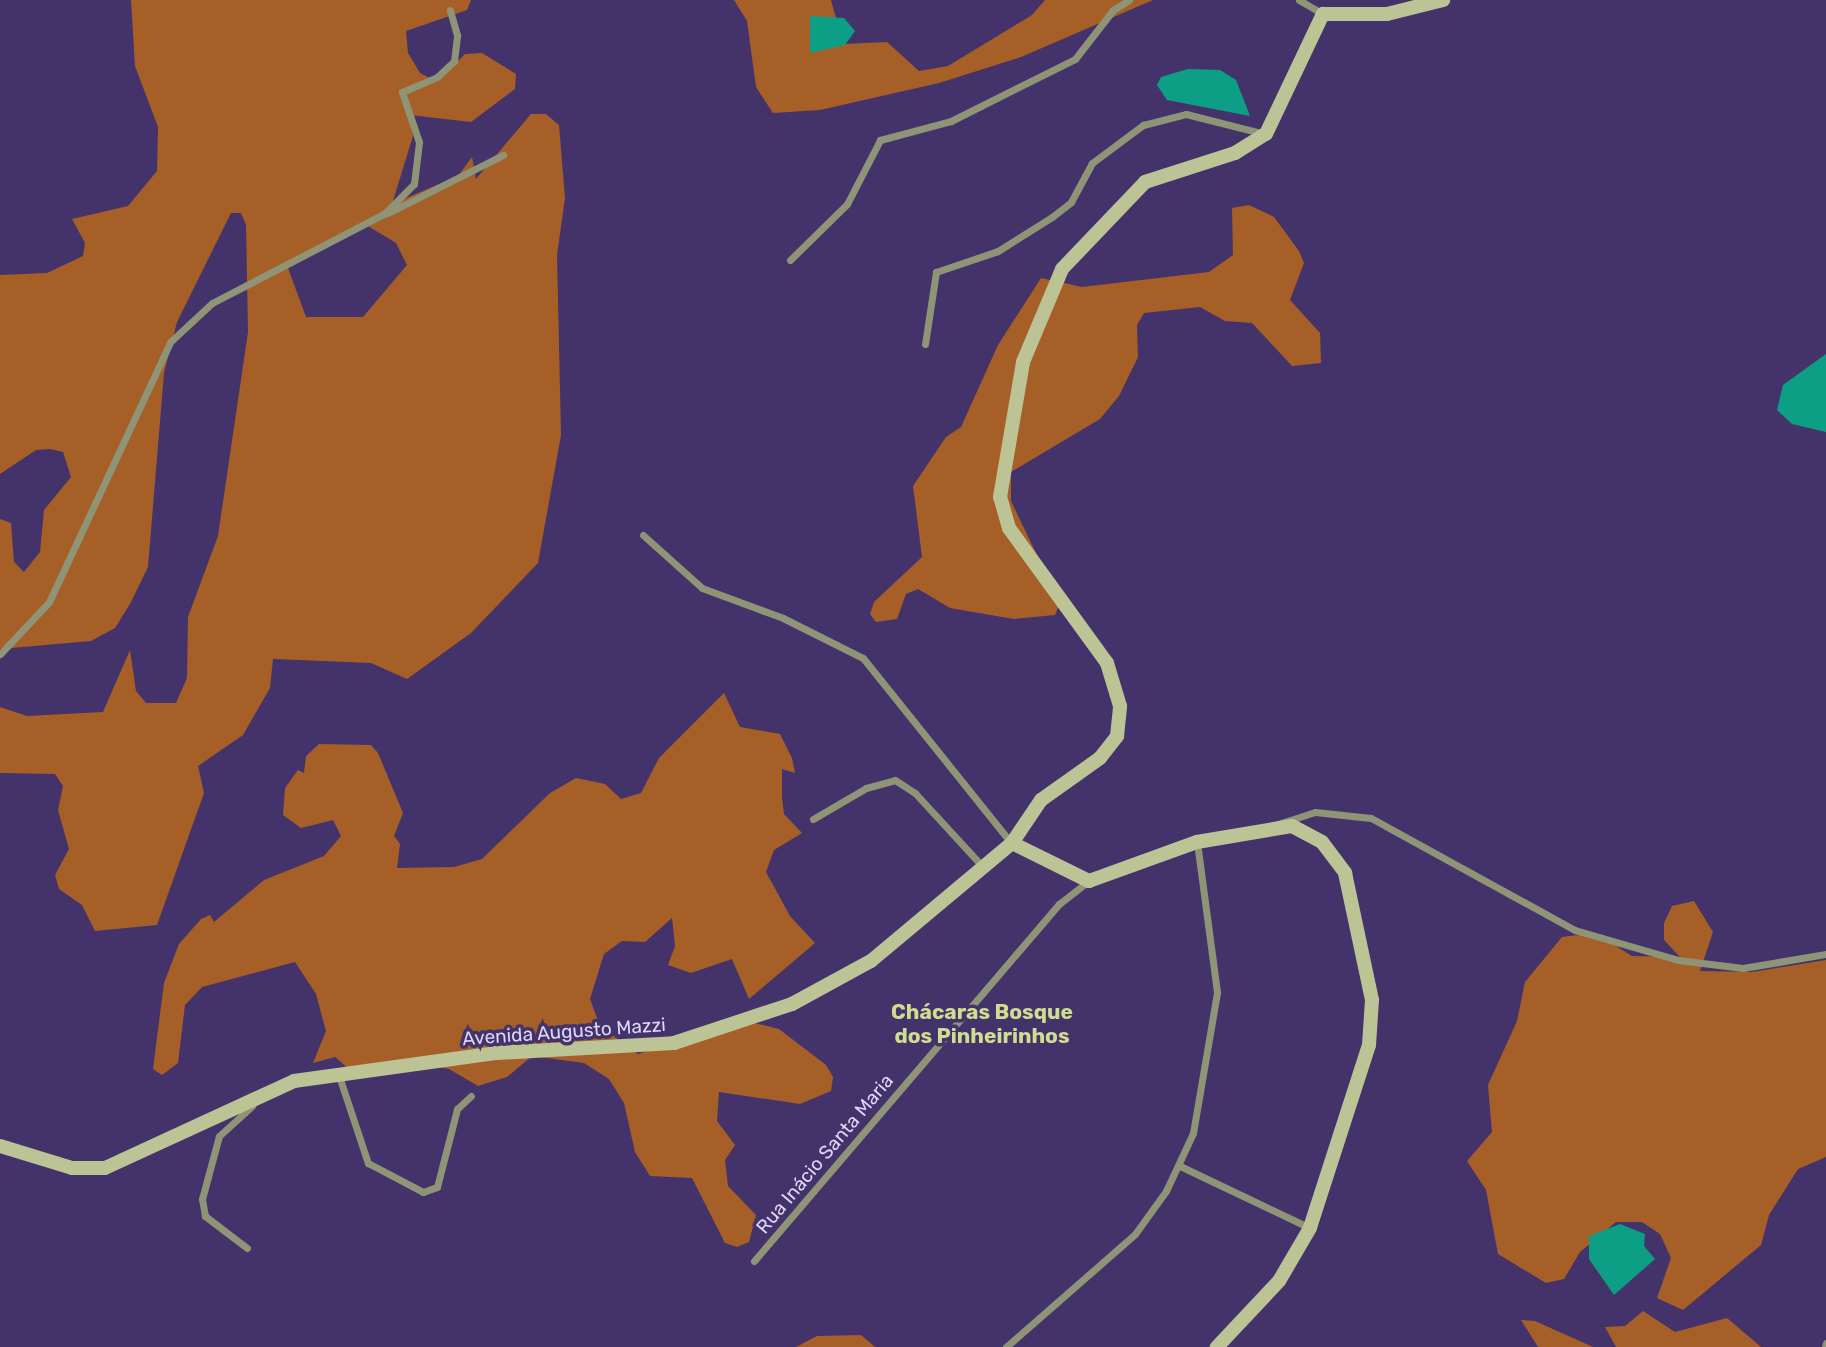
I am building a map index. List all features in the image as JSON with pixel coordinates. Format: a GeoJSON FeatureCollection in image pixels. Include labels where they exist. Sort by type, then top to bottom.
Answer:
{"type":"FeatureCollection","features":[{"type":"Feature","properties":{"kind":"street"},"geometry":{"type":"LineString","coordinates":[[790,260],[847,204],[880,140],[951,121],[1075,59],[1113,10],[1129,0]]}},
{"type":"Feature","properties":{"kind":"street"},"geometry":{"type":"LineString","coordinates":[[1299,0],[1324,14],[1387,14],[1443,0]]}},
{"type":"Feature","properties":{"kind":"street"},"geometry":{"type":"LineString","coordinates":[[384,214],[418,171],[417,128],[402,92],[437,77],[454,61],[457,35],[450,10]]}},
{"type":"Feature","properties":{"kind":"street"},"geometry":{"type":"LineString","coordinates":[[925,344],[936,272],[998,251],[1052,217],[1071,202],[1092,163],[1143,125],[1186,114],[1265,134],[1324,14]]}},
{"type":"Feature","properties":{"kind":"street","name":"Avenida Augusto Mazzi"},"geometry":{"type":"LineString","coordinates":[[0,1146],[72,1168],[105,1168],[275,1087],[498,1054],[653,1046],[761,1016],[839,982],[1012,844],[1041,800],[1112,746],[1120,721],[1107,663],[1003,513],[1009,436],[1031,337],[1071,255],[1139,187],[1161,172],[1235,153],[1265,134]]}},
{"type":"Feature","properties":{"kind":"street"},"geometry":{"type":"LineString","coordinates":[[0,654],[49,602],[170,342],[212,303],[503,155]]}},
{"type":"Feature","properties":{"kind":"street"},"geometry":{"type":"LineString","coordinates":[[643,535],[702,587],[794,623],[863,659],[1012,844],[1089,881],[1197,842],[1275,825],[1315,812],[1371,818],[1575,930],[1678,960],[1743,968],[1826,954]]}},
{"type":"Feature","properties":{"kind":"street"},"geometry":{"type":"LineString","coordinates":[[813,820],[866,788],[895,780],[915,793],[983,867]]}},
{"type":"Feature","properties":{"kind":"street"},"geometry":{"type":"LineString","coordinates":[[1217,1347],[1279,1281],[1310,1228],[1369,1045],[1372,1000],[1336,857],[1308,832],[1275,825]]}},
{"type":"Feature","properties":{"kind":"street"},"geometry":{"type":"LineString","coordinates":[[1006,1347],[1135,1234],[1180,1166],[1202,1099],[1217,992],[1197,842]]}},
{"type":"Feature","properties":{"kind":"street","name":"Rua Inácio Santa Maria"},"geometry":{"type":"LineString","coordinates":[[754,1261],[1059,904],[1089,881]]}},
{"type":"Feature","properties":{"kind":"street"},"geometry":{"type":"LineString","coordinates":[[338,1076],[368,1163],[423,1192],[437,1187],[457,1109],[471,1096]]}},
{"type":"Feature","properties":{"kind":"street"},"geometry":{"type":"LineString","coordinates":[[247,1248],[205,1216],[203,1184],[224,1129],[275,1087]]}},
{"type":"Feature","properties":{"kind":"street"},"geometry":{"type":"LineString","coordinates":[[1180,1166],[1310,1228]]}},
{"type":"Feature","properties":{"kind":"shaded area"},"geometry":{"type":"Polygon","coordinates":[[[131,0],[471,0],[467,10],[406,31],[408,53],[420,73],[437,82],[465,54],[482,53],[516,74],[515,89],[471,122],[410,115],[413,136],[392,204],[458,176],[472,157],[476,179],[531,114],[546,114],[559,125],[565,198],[557,255],[561,435],[538,563],[471,633],[407,679],[371,663],[273,659],[270,688],[243,735],[198,766],[204,793],[157,925],[95,931],[82,905],[59,889],[55,875],[69,849],[58,810],[63,786],[55,774],[0,773],[0,707],[27,716],[103,712],[130,650],[136,691],[146,703],[176,703],[187,678],[188,617],[218,536],[248,332],[246,225],[241,213],[231,213],[177,322],[164,373],[148,567],[115,628],[91,641],[0,649],[0,519],[11,523],[14,562],[24,572],[40,552],[44,510],[71,477],[63,452],[50,449],[36,450],[0,474],[0,275],[47,273],[83,256],[85,243],[72,219],[128,206],[157,171],[158,127],[135,66],[131,0]],[[363,223],[288,268],[306,317],[363,317],[407,265],[396,243],[363,223]]]}},
{"type":"Feature","properties":{"kind":"shaded area"},"geometry":{"type":"Polygon","coordinates":[[[734,0],[831,0],[843,44],[887,42],[919,71],[948,66],[1032,15],[1045,0],[1153,0],[1021,57],[939,83],[820,110],[773,113],[756,87],[747,21],[734,0]]]}},
{"type":"Feature","properties":{"kind":"shaded area"},"geometry":{"type":"Polygon","coordinates":[[[810,16],[844,18],[855,31],[845,45],[810,53],[810,16]]]}},
{"type":"Feature","properties":{"kind":"shaded area"},"geometry":{"type":"Polygon","coordinates":[[[1188,69],[1220,70],[1236,80],[1250,116],[1167,100],[1157,85],[1161,77],[1188,69]]]}},
{"type":"Feature","properties":{"kind":"shaded area"},"geometry":{"type":"Polygon","coordinates":[[[1249,205],[1274,217],[1299,251],[1304,263],[1290,300],[1320,333],[1321,363],[1292,366],[1252,323],[1225,321],[1200,307],[1144,313],[1137,325],[1138,357],[1119,396],[1100,419],[1011,472],[1011,501],[1060,603],[1055,615],[1014,619],[950,608],[918,589],[906,594],[897,619],[876,622],[870,614],[874,602],[922,557],[913,486],[946,437],[961,427],[998,345],[1041,278],[1082,287],[1209,272],[1233,255],[1232,208],[1249,205]]]}},
{"type":"Feature","properties":{"kind":"shaded area"},"geometry":{"type":"Polygon","coordinates":[[[1826,354],[1826,432],[1792,424],[1777,410],[1783,385],[1826,354]]]}},
{"type":"Feature","properties":{"kind":"shaded area"},"geometry":{"type":"Polygon","coordinates":[[[724,693],[740,727],[780,734],[792,758],[795,773],[782,769],[784,814],[802,833],[774,850],[766,872],[790,916],[815,943],[749,999],[732,959],[691,973],[668,965],[675,946],[672,918],[645,942],[622,941],[604,954],[590,999],[600,1026],[638,1054],[742,1020],[779,1029],[826,1065],[833,1077],[831,1091],[800,1104],[719,1092],[717,1121],[735,1145],[725,1160],[728,1186],[756,1215],[749,1242],[737,1247],[725,1243],[692,1178],[650,1176],[635,1152],[624,1103],[609,1079],[584,1063],[532,1056],[507,1077],[478,1086],[449,1069],[421,1064],[349,1069],[335,1057],[313,1063],[326,1031],[316,994],[295,962],[202,987],[185,1005],[178,1063],[162,1075],[153,1069],[164,983],[179,944],[201,919],[210,915],[214,922],[264,880],[324,856],[341,836],[333,820],[301,828],[283,815],[285,788],[298,770],[304,773],[306,756],[319,744],[371,745],[378,753],[403,813],[394,836],[400,844],[397,868],[454,867],[482,859],[550,793],[576,778],[605,784],[621,799],[641,793],[659,758],[724,693]]]}},
{"type":"Feature","properties":{"kind":"shaded area"},"geometry":{"type":"Polygon","coordinates":[[[1694,901],[1713,932],[1700,971],[1752,972],[1826,960],[1826,1157],[1798,1169],[1769,1215],[1761,1245],[1683,1310],[1657,1298],[1671,1258],[1660,1234],[1642,1222],[1616,1222],[1580,1252],[1564,1279],[1546,1283],[1498,1254],[1486,1190],[1467,1161],[1492,1132],[1488,1085],[1517,1021],[1525,982],[1562,937],[1595,933],[1632,956],[1680,957],[1664,940],[1664,923],[1672,906],[1694,901]]]}},
{"type":"Feature","properties":{"kind":"shaded area"},"geometry":{"type":"Polygon","coordinates":[[[1620,1224],[1645,1234],[1644,1246],[1655,1259],[1614,1295],[1589,1259],[1589,1236],[1620,1224]]]}},
{"type":"Feature","properties":{"kind":"shaded area"},"geometry":{"type":"Polygon","coordinates":[[[1643,1311],[1675,1332],[1727,1318],[1761,1347],[1616,1347],[1605,1327],[1625,1326],[1643,1311]]]}},
{"type":"Feature","properties":{"kind":"shaded area"},"geometry":{"type":"Polygon","coordinates":[[[1521,1320],[1535,1321],[1593,1347],[1538,1347],[1521,1320]]]}},
{"type":"Feature","properties":{"kind":"shaded area"},"geometry":{"type":"Polygon","coordinates":[[[861,1335],[875,1347],[796,1347],[817,1336],[861,1335]]]}},
{"type":"Feature","properties":{"kind":"district","name":"Chácaras Bosque dos Pinheirinhos"},"geometry":{"type":"Point","coordinates":[982,1024]}}]}
